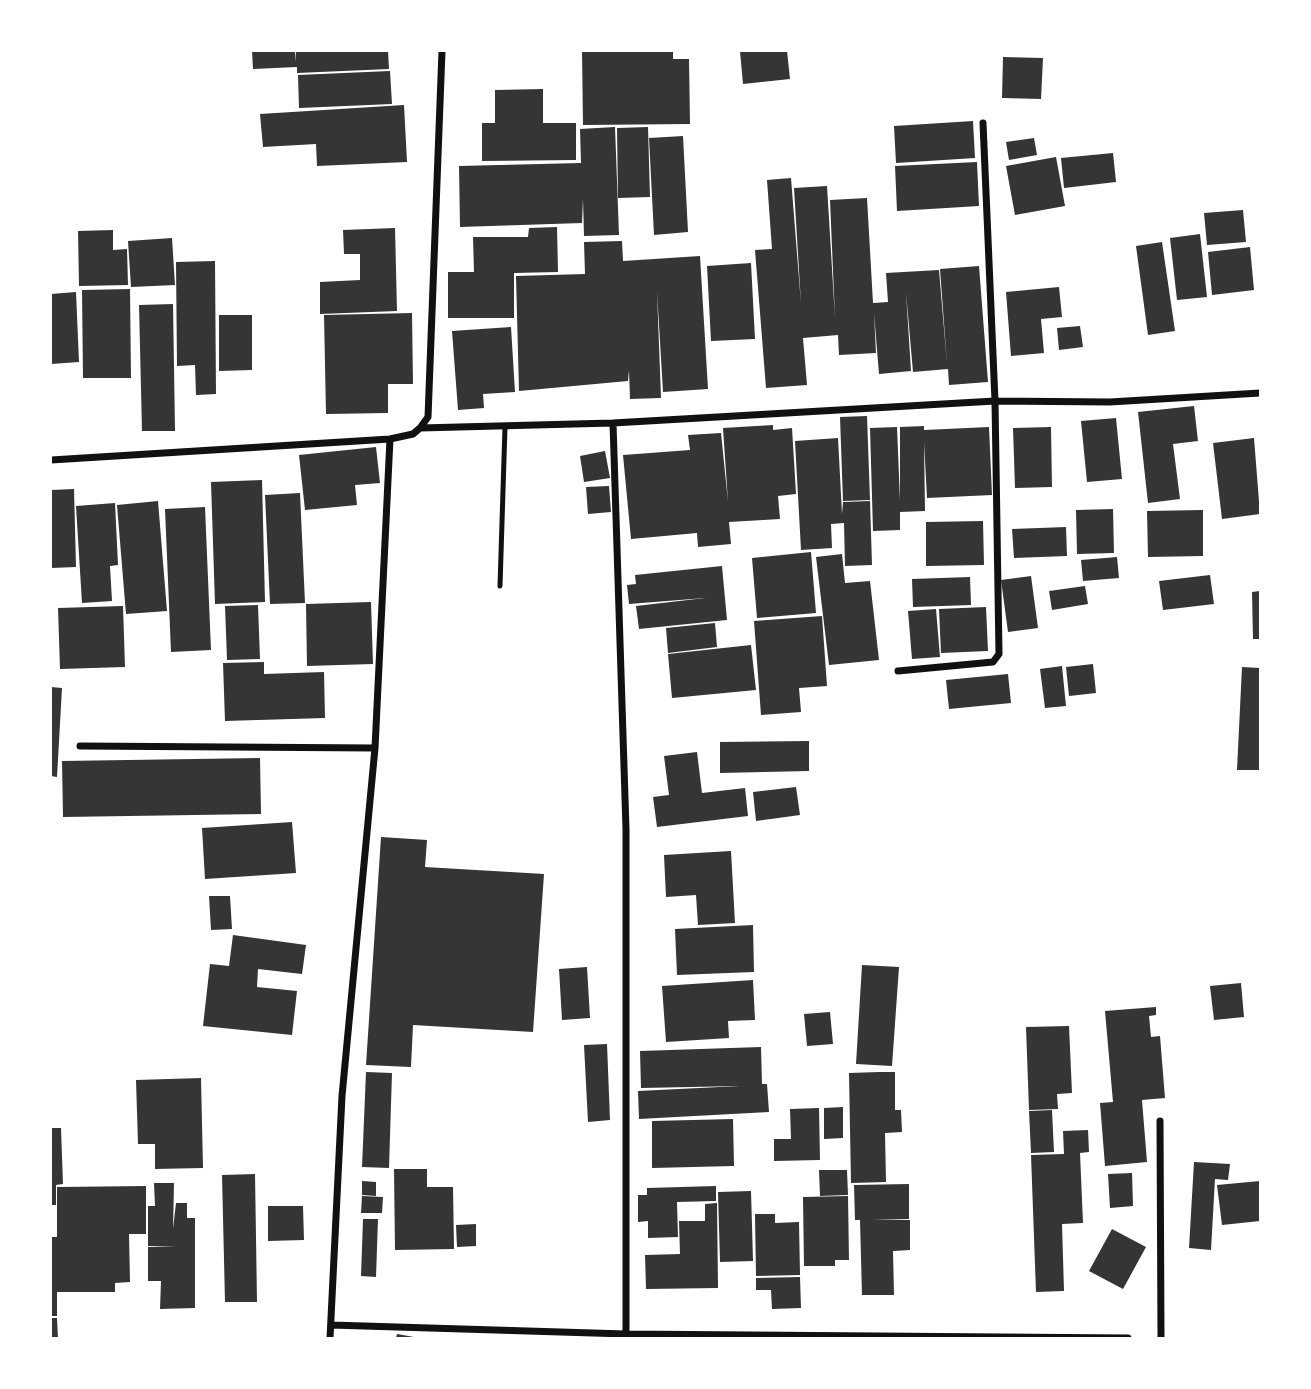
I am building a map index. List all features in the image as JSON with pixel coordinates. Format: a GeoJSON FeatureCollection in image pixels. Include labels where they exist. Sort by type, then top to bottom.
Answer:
{"type":"FeatureCollection","features":[{"type":"Feature","properties":{"kind":"street"},"geometry":{"type":"LineString","coordinates":[[51,460],[390,439],[413,434],[420,428],[428,417],[442,51]]}},
{"type":"Feature","properties":{"kind":"street"},"geometry":{"type":"LineString","coordinates":[[898,671],[998,659],[995,401],[982,122]]}},
{"type":"Feature","properties":{"kind":"street"},"geometry":{"type":"LineString","coordinates":[[420,428],[613,423],[995,401],[1110,402],[1260,393]]}},
{"type":"Feature","properties":{"kind":"street"},"geometry":{"type":"LineString","coordinates":[[613,423],[626,829],[626,1334]]}},
{"type":"Feature","properties":{"kind":"street"},"geometry":{"type":"LineString","coordinates":[[330,1338],[342,1096],[375,748],[390,439]]}},
{"type":"Feature","properties":{"kind":"street"},"geometry":{"type":"LineString","coordinates":[[80,746],[375,748]]}},
{"type":"Feature","properties":{"kind":"street"},"geometry":{"type":"LineString","coordinates":[[1160,1121],[1161,1338]]}},
{"type":"Feature","properties":{"kind":"street"},"geometry":{"type":"LineString","coordinates":[[331,1325],[626,1334],[1128,1338]]}},
{"type":"Feature","properties":{"kind":"lane"},"geometry":{"type":"LineString","coordinates":[[500,586],[505,427]]}},
{"type":"Feature","properties":{"kind":"building"},"geometry":{"type":"Polygon","coordinates":[[[252,51],[295,51],[295,62],[296,51],[388,51],[389,69],[297,73],[297,67],[253,69],[252,51]]]}},
{"type":"Feature","properties":{"kind":"building"},"geometry":{"type":"Polygon","coordinates":[[[582,51],[673,51],[673,59],[689,59],[690,124],[583,125],[582,51]]]}},
{"type":"Feature","properties":{"kind":"building"},"geometry":{"type":"Polygon","coordinates":[[[740,51],[787,51],[790,79],[743,84],[740,51]]]}},
{"type":"Feature","properties":{"kind":"building"},"geometry":{"type":"Polygon","coordinates":[[[1003,57],[1043,58],[1041,99],[1002,98],[1003,57]]]}},
{"type":"Feature","properties":{"kind":"building"},"geometry":{"type":"Polygon","coordinates":[[[390,71],[392,104],[299,108],[298,75],[390,71]]]}},
{"type":"Feature","properties":{"kind":"building"},"geometry":{"type":"Polygon","coordinates":[[[543,89],[543,123],[576,123],[576,160],[482,161],[482,123],[495,123],[495,90],[543,89]]]}},
{"type":"Feature","properties":{"kind":"building"},"geometry":{"type":"Polygon","coordinates":[[[404,105],[407,162],[317,166],[316,144],[263,147],[260,114],[404,105]]]}},
{"type":"Feature","properties":{"kind":"building"},"geometry":{"type":"Polygon","coordinates":[[[973,121],[975,158],[896,163],[894,126],[973,121]]]}},
{"type":"Feature","properties":{"kind":"building"},"geometry":{"type":"Polygon","coordinates":[[[615,127],[619,235],[584,236],[583,199],[582,223],[460,227],[459,166],[581,163],[580,129],[615,127]]]}},
{"type":"Feature","properties":{"kind":"building"},"geometry":{"type":"Polygon","coordinates":[[[648,127],[650,197],[618,198],[617,128],[648,127]]]}},
{"type":"Feature","properties":{"kind":"building"},"geometry":{"type":"Polygon","coordinates":[[[683,136],[688,232],[654,235],[649,138],[683,136]]]}},
{"type":"Feature","properties":{"kind":"building"},"geometry":{"type":"Polygon","coordinates":[[[1034,138],[1037,155],[1009,160],[1006,142],[1034,138]]]}},
{"type":"Feature","properties":{"kind":"building"},"geometry":{"type":"Polygon","coordinates":[[[1113,153],[1116,182],[1064,188],[1061,158],[1113,153]]]}},
{"type":"Feature","properties":{"kind":"building"},"geometry":{"type":"Polygon","coordinates":[[[1056,157],[1065,206],[1015,215],[1006,166],[1056,157]]]}},
{"type":"Feature","properties":{"kind":"building"},"geometry":{"type":"Polygon","coordinates":[[[977,162],[979,206],[897,211],[895,166],[977,162]]]}},
{"type":"Feature","properties":{"kind":"building"},"geometry":{"type":"Polygon","coordinates":[[[791,178],[801,304],[794,188],[827,186],[835,318],[830,200],[867,198],[873,303],[888,302],[886,273],[939,270],[947,364],[940,269],[979,266],[988,382],[949,385],[948,369],[913,372],[906,292],[911,371],[879,374],[874,313],[876,353],[839,355],[838,335],[803,338],[807,385],[766,388],[755,250],[772,249],[767,180],[791,178]]]}},
{"type":"Feature","properties":{"kind":"building"},"geometry":{"type":"Polygon","coordinates":[[[1243,210],[1246,242],[1207,245],[1204,213],[1243,210]]]}},
{"type":"Feature","properties":{"kind":"building"},"geometry":{"type":"Polygon","coordinates":[[[557,227],[558,272],[514,273],[514,318],[448,318],[448,272],[474,272],[473,237],[528,237],[529,228],[557,227]]]}},
{"type":"Feature","properties":{"kind":"building"},"geometry":{"type":"Polygon","coordinates":[[[395,228],[397,311],[320,314],[320,282],[360,280],[360,254],[344,254],[343,230],[395,228]]]}},
{"type":"Feature","properties":{"kind":"building"},"geometry":{"type":"Polygon","coordinates":[[[113,230],[113,250],[127,249],[128,285],[79,286],[78,231],[113,230]]]}},
{"type":"Feature","properties":{"kind":"building"},"geometry":{"type":"Polygon","coordinates":[[[1200,234],[1207,297],[1177,300],[1170,238],[1200,234]]]}},
{"type":"Feature","properties":{"kind":"building"},"geometry":{"type":"Polygon","coordinates":[[[172,238],[175,285],[131,287],[128,241],[172,238]]]}},
{"type":"Feature","properties":{"kind":"building"},"geometry":{"type":"Polygon","coordinates":[[[622,241],[623,261],[700,256],[708,389],[663,392],[657,291],[661,398],[630,399],[629,370],[628,381],[519,391],[516,276],[585,274],[584,242],[622,241]]]}},
{"type":"Feature","properties":{"kind":"building"},"geometry":{"type":"Polygon","coordinates":[[[1162,242],[1175,331],[1148,335],[1136,246],[1162,242]]]}},
{"type":"Feature","properties":{"kind":"building"},"geometry":{"type":"Polygon","coordinates":[[[1250,247],[1254,290],[1212,295],[1208,252],[1250,247]]]}},
{"type":"Feature","properties":{"kind":"building"},"geometry":{"type":"Polygon","coordinates":[[[215,261],[216,394],[196,395],[195,365],[177,366],[176,262],[215,261]]]}},
{"type":"Feature","properties":{"kind":"building"},"geometry":{"type":"Polygon","coordinates":[[[751,263],[755,339],[711,341],[707,266],[751,263]]]}},
{"type":"Feature","properties":{"kind":"building"},"geometry":{"type":"Polygon","coordinates":[[[1059,287],[1062,317],[1041,319],[1044,353],[1011,356],[1006,292],[1059,287]]]}},
{"type":"Feature","properties":{"kind":"building"},"geometry":{"type":"Polygon","coordinates":[[[130,289],[131,378],[83,378],[82,290],[130,289]]]}},
{"type":"Feature","properties":{"kind":"building"},"geometry":{"type":"Polygon","coordinates":[[[76,292],[79,362],[51,364],[51,294],[76,292]]]}},
{"type":"Feature","properties":{"kind":"building"},"geometry":{"type":"Polygon","coordinates":[[[173,304],[175,431],[142,431],[139,305],[173,304]]]}},
{"type":"Feature","properties":{"kind":"building"},"geometry":{"type":"Polygon","coordinates":[[[412,313],[413,384],[388,384],[388,413],[326,414],[324,315],[412,313]]]}},
{"type":"Feature","properties":{"kind":"building"},"geometry":{"type":"Polygon","coordinates":[[[219,315],[252,315],[252,370],[219,371],[219,315]]]}},
{"type":"Feature","properties":{"kind":"building"},"geometry":{"type":"Polygon","coordinates":[[[1080,326],[1083,347],[1059,350],[1057,328],[1080,326]]]}},
{"type":"Feature","properties":{"kind":"building"},"geometry":{"type":"Polygon","coordinates":[[[511,327],[515,392],[483,394],[484,408],[458,410],[452,331],[511,327]]]}},
{"type":"Feature","properties":{"kind":"building"},"geometry":{"type":"Polygon","coordinates":[[[1194,406],[1198,441],[1173,444],[1180,499],[1148,503],[1138,412],[1194,406]]]}},
{"type":"Feature","properties":{"kind":"building"},"geometry":{"type":"Polygon","coordinates":[[[867,416],[870,500],[843,501],[840,417],[867,416]]]}},
{"type":"Feature","properties":{"kind":"building"},"geometry":{"type":"Polygon","coordinates":[[[1116,418],[1122,479],[1087,482],[1081,421],[1116,418]]]}},
{"type":"Feature","properties":{"kind":"building"},"geometry":{"type":"Polygon","coordinates":[[[773,425],[773,430],[792,428],[796,494],[778,496],[780,519],[729,522],[731,544],[698,547],[697,533],[631,539],[623,455],[690,450],[688,435],[721,433],[728,502],[723,428],[773,425]]]}},
{"type":"Feature","properties":{"kind":"building"},"geometry":{"type":"Polygon","coordinates":[[[924,426],[924,430],[989,427],[992,495],[927,498],[924,442],[925,511],[900,512],[900,530],[873,531],[870,428],[897,427],[900,501],[900,427],[924,426]]]}},
{"type":"Feature","properties":{"kind":"building"},"geometry":{"type":"Polygon","coordinates":[[[1051,427],[1052,487],[1015,488],[1013,428],[1051,427]]]}},
{"type":"Feature","properties":{"kind":"building"},"geometry":{"type":"Polygon","coordinates":[[[838,438],[842,514],[843,502],[870,501],[872,565],[845,566],[844,523],[831,524],[832,548],[801,550],[795,441],[838,438]]]}},
{"type":"Feature","properties":{"kind":"building"},"geometry":{"type":"Polygon","coordinates":[[[1254,438],[1260,514],[1222,519],[1213,443],[1254,438]]]}},
{"type":"Feature","properties":{"kind":"building"},"geometry":{"type":"Polygon","coordinates":[[[376,447],[380,483],[355,485],[357,505],[305,510],[299,455],[376,447]]]}},
{"type":"Feature","properties":{"kind":"building"},"geometry":{"type":"Polygon","coordinates":[[[605,451],[610,478],[584,482],[580,456],[605,451]]]}},
{"type":"Feature","properties":{"kind":"building"},"geometry":{"type":"Polygon","coordinates":[[[262,480],[265,602],[215,604],[211,482],[262,480]]]}},
{"type":"Feature","properties":{"kind":"building"},"geometry":{"type":"Polygon","coordinates":[[[609,486],[611,512],[588,514],[586,487],[609,486]]]}},
{"type":"Feature","properties":{"kind":"building"},"geometry":{"type":"Polygon","coordinates":[[[74,489],[76,567],[51,568],[51,490],[74,489]]]}},
{"type":"Feature","properties":{"kind":"building"},"geometry":{"type":"Polygon","coordinates":[[[300,493],[305,603],[270,604],[265,495],[300,493]]]}},
{"type":"Feature","properties":{"kind":"building"},"geometry":{"type":"Polygon","coordinates":[[[158,501],[167,611],[126,614],[117,505],[158,501]]]}},
{"type":"Feature","properties":{"kind":"building"},"geometry":{"type":"Polygon","coordinates":[[[115,503],[118,565],[110,566],[112,601],[82,603],[76,506],[115,503]]]}},
{"type":"Feature","properties":{"kind":"building"},"geometry":{"type":"Polygon","coordinates":[[[205,507],[211,650],[171,652],[165,509],[205,507]]]}},
{"type":"Feature","properties":{"kind":"building"},"geometry":{"type":"Polygon","coordinates":[[[1113,509],[1114,553],[1077,554],[1076,510],[1113,509]]]}},
{"type":"Feature","properties":{"kind":"building"},"geometry":{"type":"Polygon","coordinates":[[[1203,510],[1203,556],[1148,557],[1147,511],[1203,510]]]}},
{"type":"Feature","properties":{"kind":"building"},"geometry":{"type":"Polygon","coordinates":[[[983,521],[984,565],[926,566],[926,522],[983,521]]]}},
{"type":"Feature","properties":{"kind":"building"},"geometry":{"type":"Polygon","coordinates":[[[1066,527],[1067,556],[1014,558],[1012,529],[1066,527]]]}},
{"type":"Feature","properties":{"kind":"building"},"geometry":{"type":"Polygon","coordinates":[[[811,552],[816,613],[757,618],[752,558],[811,552]]]}},
{"type":"Feature","properties":{"kind":"building"},"geometry":{"type":"Polygon","coordinates":[[[842,554],[845,583],[870,581],[879,660],[829,665],[816,557],[842,554]]]}},
{"type":"Feature","properties":{"kind":"building"},"geometry":{"type":"Polygon","coordinates":[[[1117,557],[1119,578],[1083,581],[1081,560],[1117,557]]]}},
{"type":"Feature","properties":{"kind":"building"},"geometry":{"type":"Polygon","coordinates":[[[722,566],[727,620],[639,629],[636,606],[705,598],[629,604],[627,585],[636,584],[635,575],[722,566]]]}},
{"type":"Feature","properties":{"kind":"building"},"geometry":{"type":"Polygon","coordinates":[[[1210,575],[1214,604],[1163,610],[1159,581],[1210,575]]]}},
{"type":"Feature","properties":{"kind":"building"},"geometry":{"type":"Polygon","coordinates":[[[1031,576],[1038,628],[1008,632],[1001,580],[1031,576]]]}},
{"type":"Feature","properties":{"kind":"building"},"geometry":{"type":"Polygon","coordinates":[[[970,577],[971,605],[913,607],[912,579],[970,577]]]}},
{"type":"Feature","properties":{"kind":"building"},"geometry":{"type":"Polygon","coordinates":[[[1085,586],[1088,604],[1052,610],[1049,591],[1085,586]]]}},
{"type":"Feature","properties":{"kind":"building"},"geometry":{"type":"Polygon","coordinates":[[[1260,591],[1260,639],[1253,639],[1252,592],[1260,591]]]}},
{"type":"Feature","properties":{"kind":"building"},"geometry":{"type":"Polygon","coordinates":[[[371,602],[373,664],[307,666],[306,604],[371,602]]]}},
{"type":"Feature","properties":{"kind":"building"},"geometry":{"type":"Polygon","coordinates":[[[258,605],[260,659],[227,660],[225,606],[258,605]]]}},
{"type":"Feature","properties":{"kind":"building"},"geometry":{"type":"Polygon","coordinates":[[[123,606],[125,667],[60,669],[58,608],[123,606]]]}},
{"type":"Feature","properties":{"kind":"building"},"geometry":{"type":"Polygon","coordinates":[[[986,607],[988,651],[941,653],[939,609],[986,607]]]}},
{"type":"Feature","properties":{"kind":"building"},"geometry":{"type":"Polygon","coordinates":[[[936,609],[940,657],[912,659],[908,611],[936,609]]]}},
{"type":"Feature","properties":{"kind":"building"},"geometry":{"type":"Polygon","coordinates":[[[822,616],[827,686],[799,688],[801,712],[761,715],[754,621],[822,616]]]}},
{"type":"Feature","properties":{"kind":"building"},"geometry":{"type":"Polygon","coordinates":[[[715,623],[717,647],[668,653],[666,628],[715,623]]]}},
{"type":"Feature","properties":{"kind":"building"},"geometry":{"type":"Polygon","coordinates":[[[751,645],[756,690],[672,698],[668,654],[751,645]]]}},
{"type":"Feature","properties":{"kind":"building"},"geometry":{"type":"Polygon","coordinates":[[[264,662],[264,674],[324,672],[325,718],[225,721],[223,663],[264,662]]]}},
{"type":"Feature","properties":{"kind":"building"},"geometry":{"type":"Polygon","coordinates":[[[1093,664],[1096,693],[1069,696],[1066,667],[1093,664]]]}},
{"type":"Feature","properties":{"kind":"building"},"geometry":{"type":"Polygon","coordinates":[[[1062,666],[1066,706],[1045,708],[1040,669],[1062,666]]]}},
{"type":"Feature","properties":{"kind":"building"},"geometry":{"type":"Polygon","coordinates":[[[1242,667],[1260,668],[1260,770],[1237,770],[1242,667]]]}},
{"type":"Feature","properties":{"kind":"building"},"geometry":{"type":"Polygon","coordinates":[[[1008,674],[1011,703],[949,709],[946,680],[1008,674]]]}},
{"type":"Feature","properties":{"kind":"building"},"geometry":{"type":"Polygon","coordinates":[[[51,687],[62,688],[57,777],[51,776],[51,687]]]}},
{"type":"Feature","properties":{"kind":"building"},"geometry":{"type":"Polygon","coordinates":[[[809,741],[809,771],[720,773],[720,742],[809,741]]]}},
{"type":"Feature","properties":{"kind":"building"},"geometry":{"type":"Polygon","coordinates":[[[697,752],[702,793],[745,788],[748,816],[657,827],[653,797],[669,795],[664,756],[697,752]]]}},
{"type":"Feature","properties":{"kind":"building"},"geometry":{"type":"Polygon","coordinates":[[[260,758],[261,814],[63,817],[62,761],[260,758]]]}},
{"type":"Feature","properties":{"kind":"building"},"geometry":{"type":"Polygon","coordinates":[[[796,787],[800,815],[756,821],[753,792],[796,787]]]}},
{"type":"Feature","properties":{"kind":"building"},"geometry":{"type":"Polygon","coordinates":[[[292,822],[296,873],[205,879],[202,828],[292,822]]]}},
{"type":"Feature","properties":{"kind":"building"},"geometry":{"type":"Polygon","coordinates":[[[381,837],[427,840],[425,867],[544,874],[533,1032],[413,1025],[411,1067],[366,1065],[381,837]]]}},
{"type":"Feature","properties":{"kind":"building"},"geometry":{"type":"Polygon","coordinates":[[[731,851],[735,923],[698,925],[696,895],[666,897],[664,855],[731,851]]]}},
{"type":"Feature","properties":{"kind":"building"},"geometry":{"type":"Polygon","coordinates":[[[209,896],[230,896],[232,929],[211,930],[209,896]]]}},
{"type":"Feature","properties":{"kind":"building"},"geometry":{"type":"Polygon","coordinates":[[[753,925],[754,972],[677,975],[675,929],[753,925]]]}},
{"type":"Feature","properties":{"kind":"building"},"geometry":{"type":"Polygon","coordinates":[[[233,935],[306,945],[302,974],[258,969],[257,987],[297,991],[292,1035],[203,1026],[210,964],[229,966],[233,935]]]}},
{"type":"Feature","properties":{"kind":"building"},"geometry":{"type":"Polygon","coordinates":[[[862,965],[899,967],[892,1066],[856,1064],[862,965]]]}},
{"type":"Feature","properties":{"kind":"building"},"geometry":{"type":"Polygon","coordinates":[[[587,967],[590,1018],[562,1020],[559,969],[587,967]]]}},
{"type":"Feature","properties":{"kind":"building"},"geometry":{"type":"Polygon","coordinates":[[[753,980],[755,1020],[728,1021],[729,1038],[666,1042],[662,986],[753,980]]]}},
{"type":"Feature","properties":{"kind":"building"},"geometry":{"type":"Polygon","coordinates":[[[1241,983],[1244,1017],[1214,1020],[1210,986],[1241,983]]]}},
{"type":"Feature","properties":{"kind":"building"},"geometry":{"type":"Polygon","coordinates":[[[1156,1007],[1156,1015],[1149,1016],[1151,1037],[1160,1036],[1165,1098],[1142,1100],[1147,1162],[1105,1166],[1100,1103],[1113,1102],[1105,1011],[1156,1007]]]}},
{"type":"Feature","properties":{"kind":"building"},"geometry":{"type":"Polygon","coordinates":[[[830,1012],[833,1044],[807,1046],[804,1014],[830,1012]]]}},
{"type":"Feature","properties":{"kind":"building"},"geometry":{"type":"Polygon","coordinates":[[[1069,1026],[1072,1093],[1057,1094],[1058,1109],[1029,1110],[1026,1027],[1069,1026]]]}},
{"type":"Feature","properties":{"kind":"building"},"geometry":{"type":"Polygon","coordinates":[[[607,1044],[610,1120],[588,1122],[584,1045],[607,1044]]]}},
{"type":"Feature","properties":{"kind":"building"},"geometry":{"type":"Polygon","coordinates":[[[761,1047],[762,1084],[767,1084],[769,1112],[639,1119],[638,1091],[740,1086],[641,1088],[640,1051],[761,1047]]]}},
{"type":"Feature","properties":{"kind":"building"},"geometry":{"type":"Polygon","coordinates":[[[366,1072],[392,1073],[389,1168],[362,1167],[366,1072]]]}},
{"type":"Feature","properties":{"kind":"building"},"geometry":{"type":"Polygon","coordinates":[[[895,1072],[895,1110],[901,1110],[902,1132],[885,1133],[886,1182],[851,1183],[849,1073],[895,1072]]]}},
{"type":"Feature","properties":{"kind":"building"},"geometry":{"type":"Polygon","coordinates":[[[201,1078],[203,1168],[155,1169],[155,1144],[138,1144],[136,1080],[201,1078]]]}},
{"type":"Feature","properties":{"kind":"building"},"geometry":{"type":"Polygon","coordinates":[[[843,1107],[843,1138],[824,1139],[824,1108],[843,1107]]]}},
{"type":"Feature","properties":{"kind":"building"},"geometry":{"type":"Polygon","coordinates":[[[819,1108],[820,1160],[774,1161],[774,1139],[791,1139],[790,1109],[819,1108]]]}},
{"type":"Feature","properties":{"kind":"building"},"geometry":{"type":"Polygon","coordinates":[[[1052,1110],[1054,1152],[1031,1153],[1029,1111],[1052,1110]]]}},
{"type":"Feature","properties":{"kind":"building"},"geometry":{"type":"Polygon","coordinates":[[[733,1119],[734,1166],[652,1168],[652,1121],[733,1119]]]}},
{"type":"Feature","properties":{"kind":"building"},"geometry":{"type":"Polygon","coordinates":[[[51,1128],[61,1128],[63,1184],[56,1185],[56,1205],[51,1205],[51,1128]]]}},
{"type":"Feature","properties":{"kind":"building"},"geometry":{"type":"Polygon","coordinates":[[[1088,1130],[1089,1152],[1080,1153],[1083,1223],[1062,1224],[1064,1291],[1036,1292],[1031,1155],[1064,1154],[1063,1131],[1088,1130]]]}},
{"type":"Feature","properties":{"kind":"building"},"geometry":{"type":"Polygon","coordinates":[[[1194,1162],[1230,1164],[1228,1180],[1215,1179],[1211,1250],[1189,1248],[1194,1162]]]}},
{"type":"Feature","properties":{"kind":"building"},"geometry":{"type":"Polygon","coordinates":[[[394,1169],[427,1169],[427,1187],[453,1187],[454,1249],[395,1250],[394,1169]]]}},
{"type":"Feature","properties":{"kind":"building"},"geometry":{"type":"Polygon","coordinates":[[[819,1170],[847,1170],[848,1195],[820,1196],[819,1170]]]}},
{"type":"Feature","properties":{"kind":"building"},"geometry":{"type":"Polygon","coordinates":[[[1132,1173],[1133,1206],[1110,1208],[1108,1174],[1132,1173]]]}},
{"type":"Feature","properties":{"kind":"building"},"geometry":{"type":"Polygon","coordinates":[[[255,1174],[257,1302],[225,1302],[222,1175],[255,1174]]]}},
{"type":"Feature","properties":{"kind":"building"},"geometry":{"type":"Polygon","coordinates":[[[362,1181],[376,1182],[376,1196],[362,1195],[362,1181]]]}},
{"type":"Feature","properties":{"kind":"building"},"geometry":{"type":"Polygon","coordinates":[[[1260,1181],[1260,1221],[1222,1225],[1217,1185],[1260,1181]]]}},
{"type":"Feature","properties":{"kind":"building"},"geometry":{"type":"Polygon","coordinates":[[[154,1183],[174,1183],[173,1229],[176,1203],[187,1203],[187,1218],[195,1218],[195,1308],[160,1309],[161,1281],[148,1281],[148,1247],[176,1247],[148,1246],[148,1206],[155,1206],[154,1183]]]}},
{"type":"Feature","properties":{"kind":"building"},"geometry":{"type":"Polygon","coordinates":[[[909,1184],[909,1219],[872,1220],[910,1220],[910,1250],[893,1251],[894,1295],[862,1295],[860,1220],[855,1220],[854,1185],[909,1184]]]}},
{"type":"Feature","properties":{"kind":"building"},"geometry":{"type":"Polygon","coordinates":[[[146,1186],[146,1234],[129,1234],[130,1282],[115,1283],[115,1292],[57,1292],[57,1316],[51,1316],[51,1237],[57,1237],[57,1187],[146,1186]]]}},
{"type":"Feature","properties":{"kind":"building"},"geometry":{"type":"Polygon","coordinates":[[[716,1186],[716,1201],[677,1202],[678,1237],[648,1238],[648,1221],[638,1222],[638,1195],[647,1195],[647,1188],[716,1186]]]}},
{"type":"Feature","properties":{"kind":"building"},"geometry":{"type":"Polygon","coordinates":[[[751,1191],[753,1261],[720,1262],[718,1192],[751,1191]]]}},
{"type":"Feature","properties":{"kind":"building"},"geometry":{"type":"Polygon","coordinates":[[[362,1196],[383,1197],[382,1213],[361,1213],[362,1196]]]}},
{"type":"Feature","properties":{"kind":"building"},"geometry":{"type":"Polygon","coordinates":[[[848,1196],[849,1260],[835,1260],[835,1266],[804,1266],[803,1197],[848,1196]]]}},
{"type":"Feature","properties":{"kind":"building"},"geometry":{"type":"Polygon","coordinates":[[[717,1203],[718,1288],[646,1289],[645,1255],[680,1254],[679,1221],[705,1221],[705,1204],[717,1203]]]}},
{"type":"Feature","properties":{"kind":"building"},"geometry":{"type":"Polygon","coordinates":[[[268,1206],[303,1206],[304,1240],[268,1241],[268,1206]]]}},
{"type":"Feature","properties":{"kind":"building"},"geometry":{"type":"Polygon","coordinates":[[[755,1214],[775,1214],[775,1223],[799,1222],[800,1275],[756,1276],[755,1214]]]}},
{"type":"Feature","properties":{"kind":"building"},"geometry":{"type":"Polygon","coordinates":[[[363,1219],[378,1219],[376,1277],[361,1276],[363,1219]]]}},
{"type":"Feature","properties":{"kind":"building"},"geometry":{"type":"Polygon","coordinates":[[[476,1224],[476,1246],[457,1247],[456,1225],[476,1224]]]}},
{"type":"Feature","properties":{"kind":"building"},"geometry":{"type":"Polygon","coordinates":[[[1112,1229],[1146,1247],[1123,1289],[1089,1271],[1112,1229]]]}},
{"type":"Feature","properties":{"kind":"building"},"geometry":{"type":"Polygon","coordinates":[[[800,1277],[801,1308],[772,1309],[771,1290],[756,1290],[756,1278],[800,1277]]]}},
{"type":"Feature","properties":{"kind":"building"},"geometry":{"type":"Polygon","coordinates":[[[51,1318],[57,1318],[58,1338],[51,1338],[51,1318]]]}},
{"type":"Feature","properties":{"kind":"building"},"geometry":{"type":"Polygon","coordinates":[[[397,1334],[414,1337],[414,1338],[396,1338],[397,1334]]]}}]}
